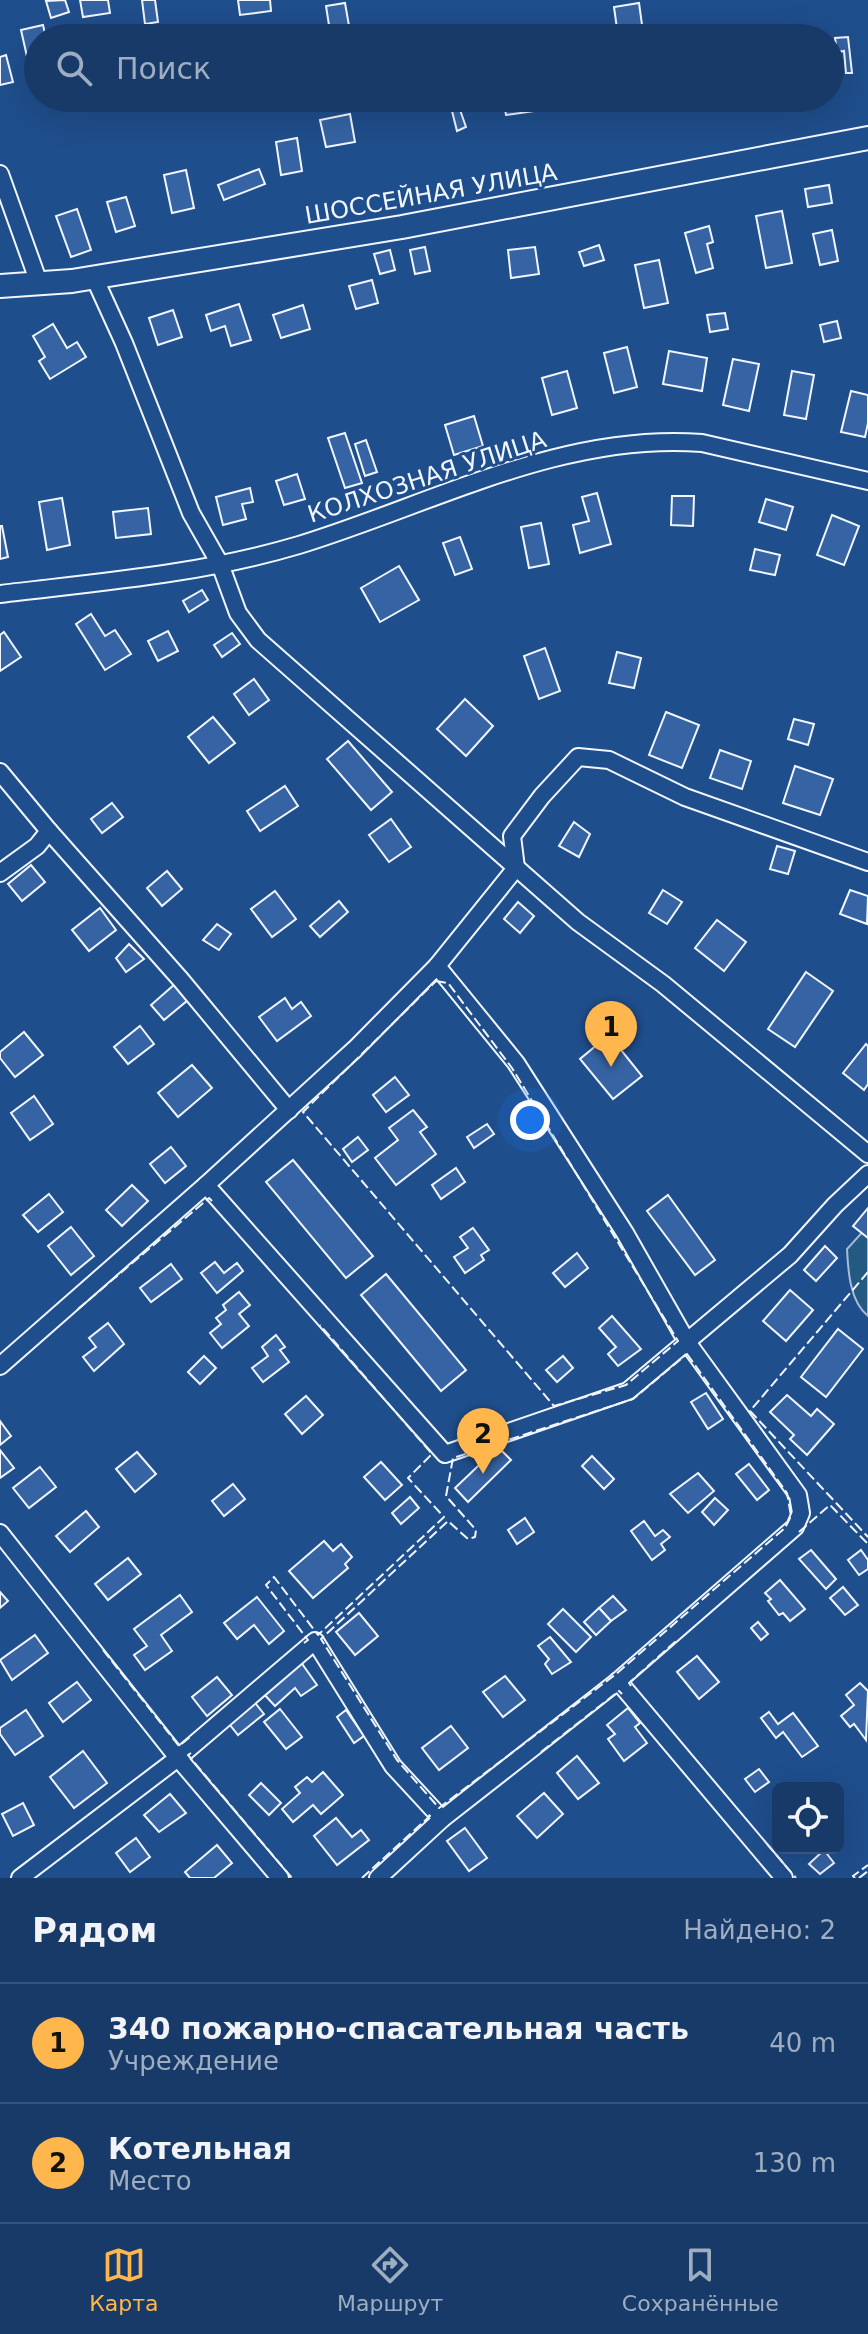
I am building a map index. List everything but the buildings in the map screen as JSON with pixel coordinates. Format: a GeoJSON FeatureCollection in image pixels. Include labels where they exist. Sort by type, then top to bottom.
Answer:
{"type":"FeatureCollection","features":[{"type":"Feature","properties":{"kind":"street","name":"ШОССЕЙНАЯ УЛИЦА"},"geometry":{"type":"LineString","coordinates":[[0,286],[94,277],[402,227],[868,138]]}},
{"type":"Feature","properties":{"kind":"street"},"geometry":{"type":"LineString","coordinates":[[0,174],[39,283]]}},
{"type":"Feature","properties":{"kind":"street"},"geometry":{"type":"LineString","coordinates":[[94,277],[124,343],[191,513],[220,564],[238,613],[258,640],[578,922],[663,984],[868,1154]]}},
{"type":"Feature","properties":{"kind":"street","name":"КОЛХОЗНАЯ УЛИЦА"},"geometry":{"type":"LineString","coordinates":[[0,594],[220,564],[301,544],[506,473],[611,446],[677,441],[702,443],[868,481]]}},
{"type":"Feature","properties":{"kind":"street"},"geometry":{"type":"LineString","coordinates":[[0,1366],[289,1110],[437,966],[516,868],[512,836],[542,796],[578,757],[609,760],[685,797],[868,862]]}},
{"type":"Feature","properties":{"kind":"street"},"geometry":{"type":"LineString","coordinates":[[0,772],[289,1110]]}},
{"type":"Feature","properties":{"kind":"street"},"geometry":{"type":"LineString","coordinates":[[0,873],[37,846],[49,831]]}},
{"type":"Feature","properties":{"kind":"street"},"geometry":{"type":"LineString","coordinates":[[378,1878],[442,1819],[618,1681],[795,1527],[801,1513],[798,1495],[687,1342],[625,1233],[516,1063],[437,966]]}},
{"type":"Feature","properties":{"kind":"street"},"geometry":{"type":"LineString","coordinates":[[206,1185],[445,1454],[628,1391],[790,1255],[868,1174]]}},
{"type":"Feature","properties":{"kind":"street"},"geometry":{"type":"LineString","coordinates":[[0,1533],[178,1758],[280,1878]]}},
{"type":"Feature","properties":{"kind":"street"},"geometry":{"type":"LineString","coordinates":[[20,1878],[178,1758],[315,1641],[393,1766],[442,1819]]}},
{"type":"Feature","properties":{"kind":"street"},"geometry":{"type":"LineString","coordinates":[[618,1681],[784,1878]]}},
{"type":"Feature","properties":{"kind":"shaded area"},"geometry":{"type":"Polygon","coordinates":[[[868,1226],[868,1316],[854,1294],[847,1249],[868,1226]]]}},
{"type":"Feature","properties":{"kind":"fence"},"geometry":{"type":"LineString","coordinates":[[436,981],[448,983],[512,1068],[678,1341],[626,1385],[554,1406],[303,1112],[436,981]]}},
{"type":"Feature","properties":{"kind":"fence"},"geometry":{"type":"LineString","coordinates":[[78,1309],[209,1198],[212,1201]]}},
{"type":"Feature","properties":{"kind":"fence"},"geometry":{"type":"LineString","coordinates":[[868,1272],[750,1411],[868,1537]]}},
{"type":"Feature","properties":{"kind":"fence"},"geometry":{"type":"LineString","coordinates":[[304,1643],[308,1640],[266,1585],[274,1577],[318,1635],[444,1517],[408,1478],[432,1454],[320,1325]]}},
{"type":"Feature","properties":{"kind":"fence"},"geometry":{"type":"LineString","coordinates":[[687,1354],[787,1493],[791,1516],[785,1528],[616,1674],[439,1808],[397,1760],[321,1639],[448,1521],[468,1539],[475,1537],[476,1530],[446,1496],[453,1458],[633,1399],[687,1354]]}},
{"type":"Feature","properties":{"kind":"fence"},"geometry":{"type":"LineString","coordinates":[[799,1532],[830,1505],[868,1544]]}},
{"type":"Feature","properties":{"kind":"fence"},"geometry":{"type":"LineString","coordinates":[[631,1686],[629,1683],[676,1641]]}},
{"type":"Feature","properties":{"kind":"fence"},"geometry":{"type":"LineString","coordinates":[[103,1650],[179,1746],[190,1737]]}},
{"type":"Feature","properties":{"kind":"fence"},"geometry":{"type":"LineString","coordinates":[[541,1752],[619,1691],[622,1694]]}},
{"type":"Feature","properties":{"kind":"fence"},"geometry":{"type":"LineString","coordinates":[[191,1753],[188,1755],[292,1878]]}},
{"type":"Feature","properties":{"kind":"fence"},"geometry":{"type":"LineString","coordinates":[[362,1878],[430,1816],[426,1812]]}},
{"type":"Feature","properties":{"kind":"fence"},"geometry":{"type":"LineString","coordinates":[[767,1844],[796,1878]]}},
{"type":"Feature","properties":{"kind":"fence"},"geometry":{"type":"LineString","coordinates":[[855,1878],[853,1876],[868,1865]]}},
{"type":"Feature","properties":{"kind":"fence"},"geometry":{"type":"LineString","coordinates":[[859,1878],[868,1871]]}},
{"type":"Feature","properties":{"kind":"place","name":"340 пожарно-спасательная часть"},"geometry":{"type":"Point","coordinates":[611,1067]}},
{"type":"Feature","properties":{"kind":"place","name":"Котельная"},"geometry":{"type":"Point","coordinates":[483,1474]}}]}
